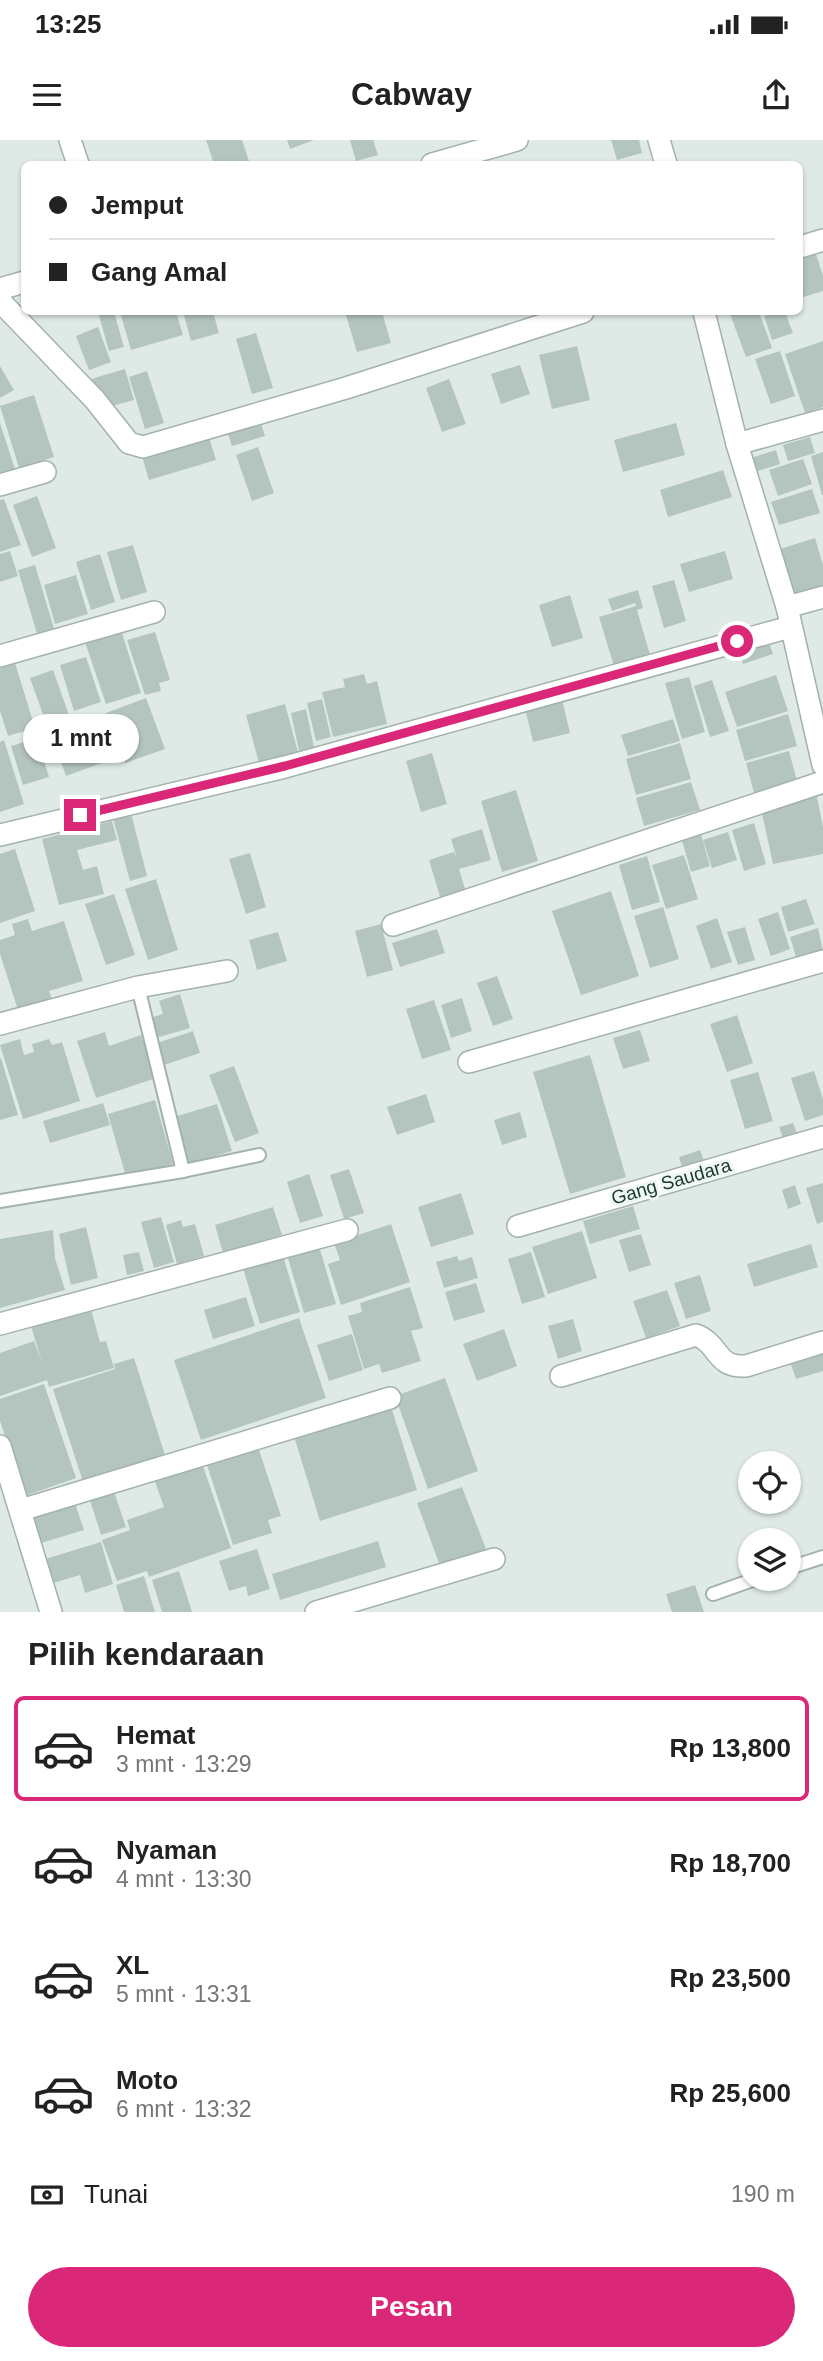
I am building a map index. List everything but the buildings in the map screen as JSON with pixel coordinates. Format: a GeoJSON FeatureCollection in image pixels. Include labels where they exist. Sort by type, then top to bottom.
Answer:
{"type":"FeatureCollection","features":[{"type":"Feature","properties":{"kind":"street"},"geometry":{"type":"LineString","coordinates":[[70,140],[77,161]]}},
{"type":"Feature","properties":{"kind":"street"},"geometry":{"type":"LineString","coordinates":[[443,161],[517,140]]}},
{"type":"Feature","properties":{"kind":"street"},"geometry":{"type":"LineString","coordinates":[[660,140],[665,161]]}},
{"type":"Feature","properties":{"kind":"street"},"geometry":{"type":"LineString","coordinates":[[803,246],[823,240]]}},
{"type":"Feature","properties":{"kind":"street"},"geometry":{"type":"LineString","coordinates":[[0,289],[21,283]]}},
{"type":"Feature","properties":{"kind":"street"},"geometry":{"type":"LineString","coordinates":[[0,301],[96,400],[129,443],[143,447],[346,388],[574,315]]}},
{"type":"Feature","properties":{"kind":"street"},"geometry":{"type":"LineString","coordinates":[[705,315],[737,444],[788,617],[823,765]]}},
{"type":"Feature","properties":{"kind":"street"},"geometry":{"type":"LineString","coordinates":[[737,444],[823,420]]}},
{"type":"Feature","properties":{"kind":"street"},"geometry":{"type":"LineString","coordinates":[[0,485],[45,472]]}},
{"type":"Feature","properties":{"kind":"street"},"geometry":{"type":"LineString","coordinates":[[0,835],[285,766],[788,617],[823,597]]}},
{"type":"Feature","properties":{"kind":"street"},"geometry":{"type":"LineString","coordinates":[[0,656],[154,612]]}},
{"type":"Feature","properties":{"kind":"street"},"geometry":{"type":"LineString","coordinates":[[393,925],[823,782]]}},
{"type":"Feature","properties":{"kind":"street"},"geometry":{"type":"LineString","coordinates":[[469,1062],[823,961]]}},
{"type":"Feature","properties":{"kind":"street"},"geometry":{"type":"LineString","coordinates":[[0,1024],[138,987],[227,971]]}},
{"type":"Feature","properties":{"kind":"street","name":"Gang Saudara"},"geometry":{"type":"LineString","coordinates":[[518,1226],[823,1137]]}},
{"type":"Feature","properties":{"kind":"street"},"geometry":{"type":"LineString","coordinates":[[0,1324],[347,1230]]}},
{"type":"Feature","properties":{"kind":"street"},"geometry":{"type":"LineString","coordinates":[[561,1376],[696,1335],[706,1339],[724,1361],[733,1367],[746,1366],[823,1342]]}},
{"type":"Feature","properties":{"kind":"street"},"geometry":{"type":"LineString","coordinates":[[21,1510],[390,1398]]}},
{"type":"Feature","properties":{"kind":"street"},"geometry":{"type":"LineString","coordinates":[[0,1446],[51,1612]]}},
{"type":"Feature","properties":{"kind":"street"},"geometry":{"type":"LineString","coordinates":[[316,1612],[494,1559]]}},
{"type":"Feature","properties":{"kind":"lane"},"geometry":{"type":"LineString","coordinates":[[138,987],[183,1171]]}},
{"type":"Feature","properties":{"kind":"lane"},"geometry":{"type":"LineString","coordinates":[[0,1201],[183,1171],[259,1155]]}},
{"type":"Feature","properties":{"kind":"lane"},"geometry":{"type":"LineString","coordinates":[[801,1564],[823,1557]]}},
{"type":"Feature","properties":{"kind":"lane"},"geometry":{"type":"LineString","coordinates":[[713,1594],[738,1585]]}},
{"type":"Feature","properties":{"kind":"route"},"geometry":{"type":"LineString","coordinates":[[80,815],[285,766],[737,641]]}}]}
